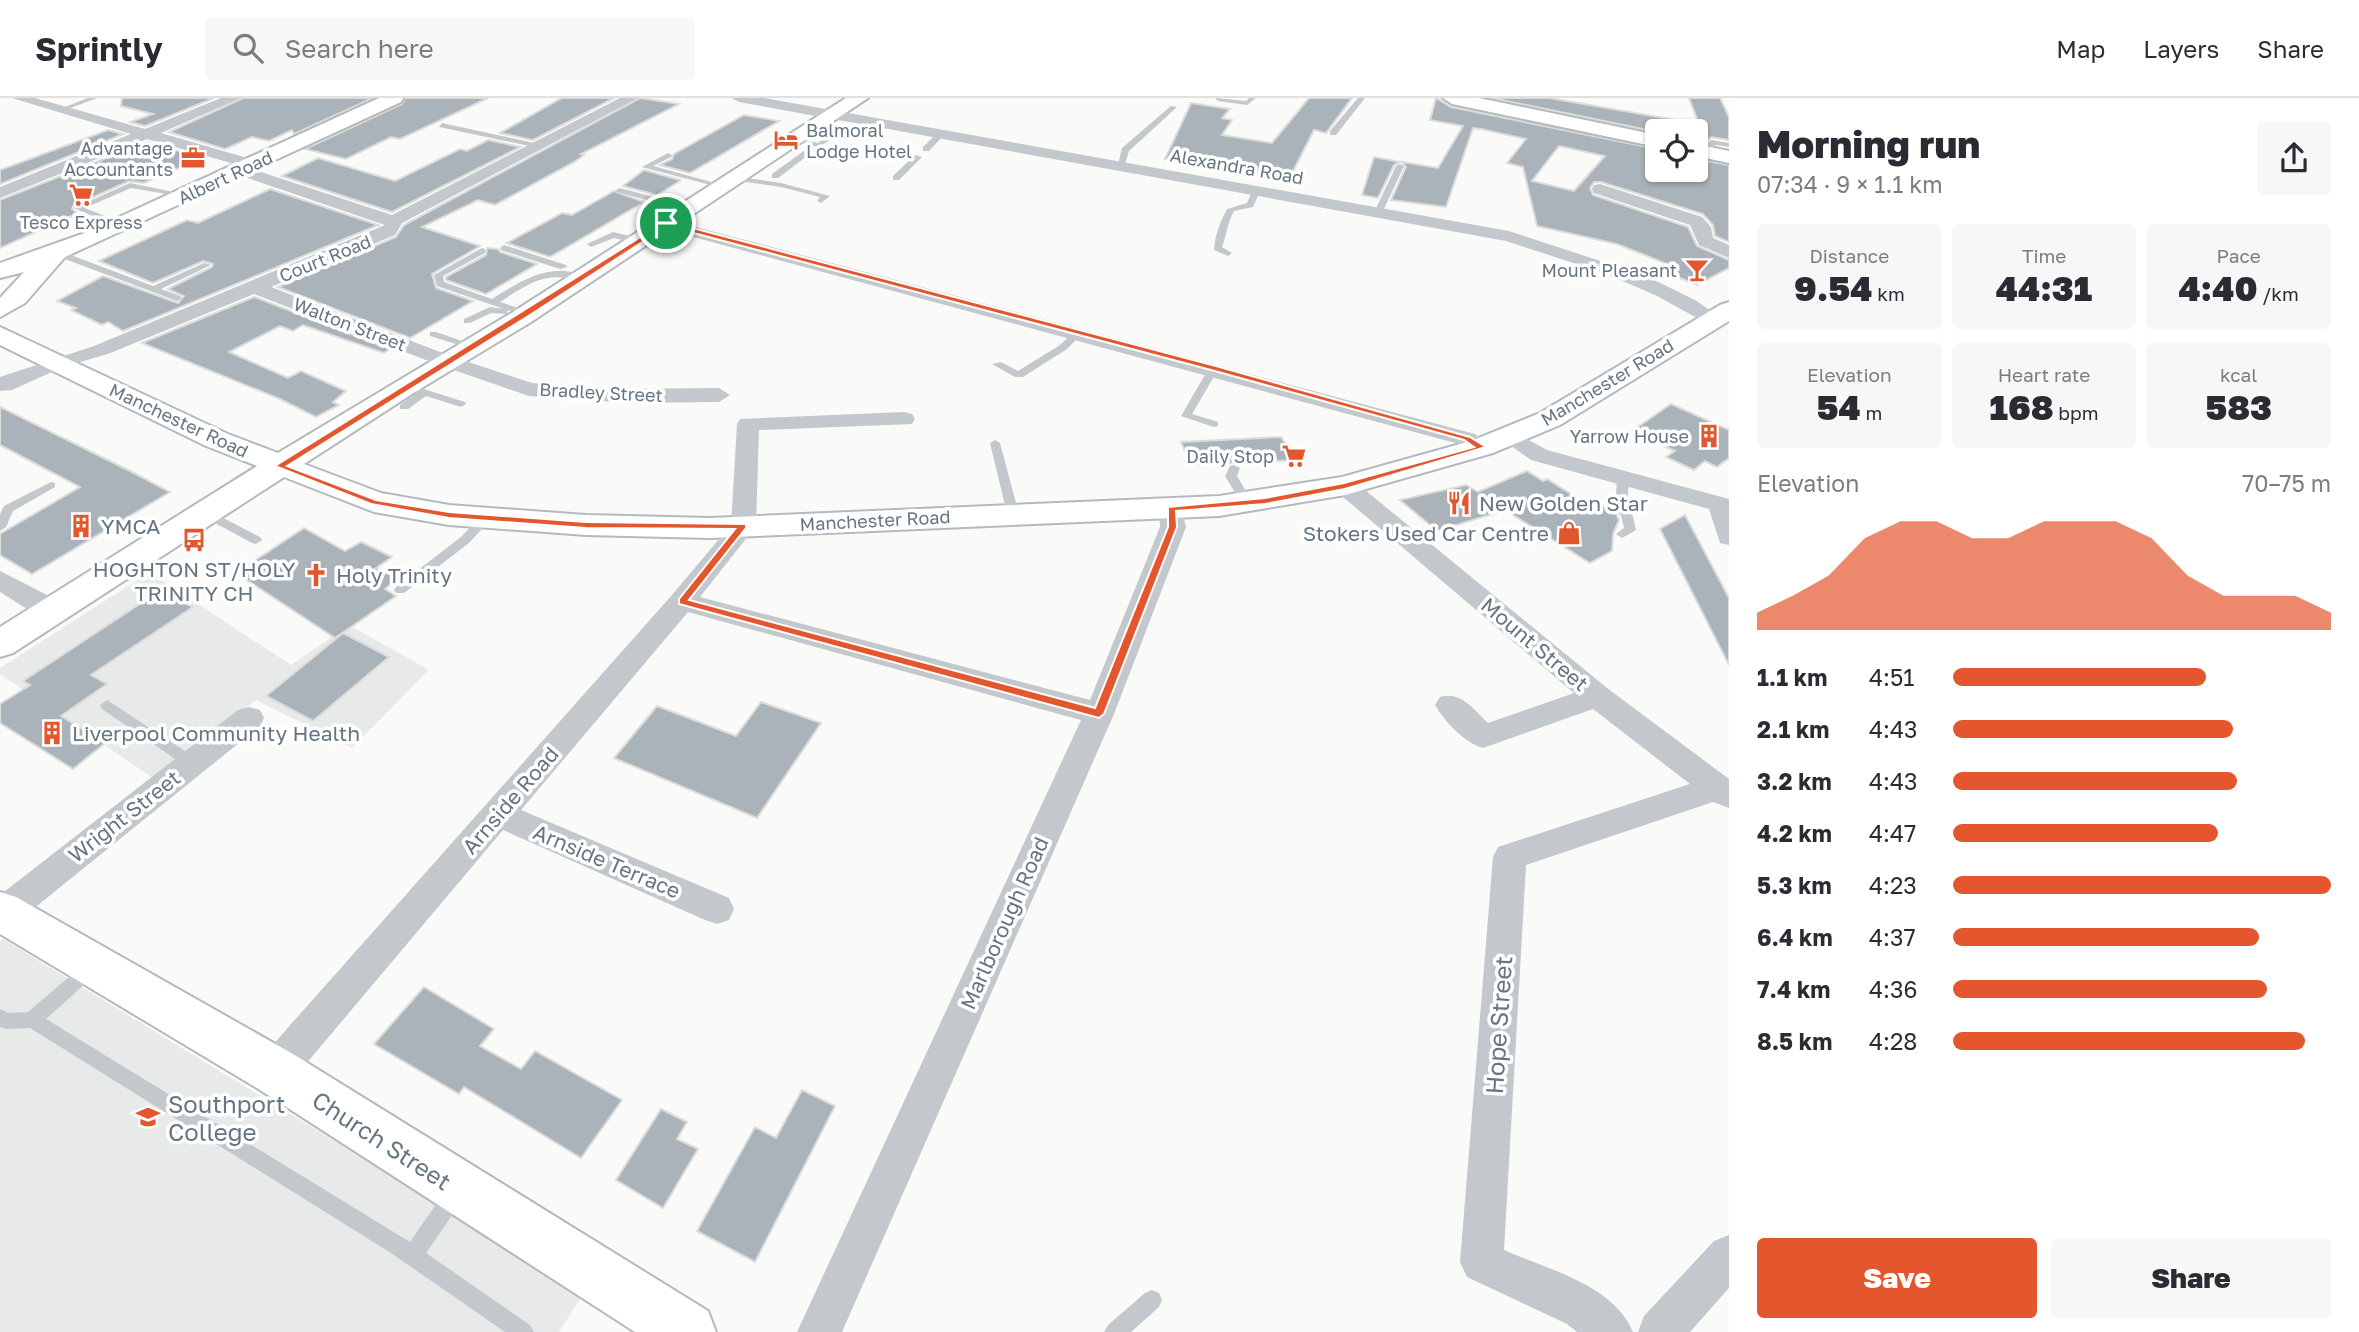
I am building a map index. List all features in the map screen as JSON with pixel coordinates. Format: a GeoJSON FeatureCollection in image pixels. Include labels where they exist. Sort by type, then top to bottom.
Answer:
{"type":"FeatureCollection","features":[{"type":"Feature","properties":{"kind":"main road","name":"Albert Road"},"geometry":{"type":"LineString","coordinates":[[0,273],[56,254],[394,98]]}},
{"type":"Feature","properties":{"kind":"main road"},"geometry":{"type":"LineString","coordinates":[[0,644],[280,466],[411,396],[446,361],[525,315],[728,182],[770,167],[799,151],[837,123],[859,98]]}},
{"type":"Feature","properties":{"kind":"main road"},"geometry":{"type":"LineString","coordinates":[[1452,98],[1645,138]]}},
{"type":"Feature","properties":{"kind":"main road"},"geometry":{"type":"LineString","coordinates":[[1708,153],[1729,157]]}},
{"type":"Feature","properties":{"kind":"main road","name":"Albert Road"},"geometry":{"type":"LineString","coordinates":[[24,290],[36,269],[56,254]]}},
{"type":"Feature","properties":{"kind":"main road"},"geometry":{"type":"LineString","coordinates":[[0,273],[22,282],[24,290],[0,309]]}},
{"type":"Feature","properties":{"kind":"main road","name":"Manchester Road"},"geometry":{"type":"LineString","coordinates":[[24,290],[7,337],[56,363],[280,466],[374,502],[449,515],[586,525],[743,526],[1171,509],[1247,503],[1345,486],[1496,442],[1550,419],[1721,315]]}},
{"type":"Feature","properties":{"kind":"main road","name":"Church Street"},"geometry":{"type":"LineString","coordinates":[[1,913],[275,1071],[685,1331]]}},
{"type":"Feature","properties":{"kind":"street"},"geometry":{"type":"LineString","coordinates":[[0,194],[234,98]]}},
{"type":"Feature","properties":{"kind":"street","name":"Court Road"},"geometry":{"type":"LineString","coordinates":[[0,383],[4,385],[56,363],[101,350],[389,231],[394,226],[393,221],[631,98]]}},
{"type":"Feature","properties":{"kind":"street","name":"Alexandra Road"},"geometry":{"type":"LineString","coordinates":[[739,98],[837,123],[941,134],[1509,236],[1586,259],[1650,283],[1721,315]]}},
{"type":"Feature","properties":{"kind":"street"},"geometry":{"type":"LineString","coordinates":[[25,99],[146,134],[393,221]]}},
{"type":"Feature","properties":{"kind":"street"},"geometry":{"type":"LineString","coordinates":[[1600,189],[1696,222],[1702,228],[1705,240],[1729,252]]}},
{"type":"Feature","properties":{"kind":"street"},"geometry":{"type":"LineString","coordinates":[[666,223],[1214,368],[1467,439],[1496,442],[1724,506],[1729,537]]}},
{"type":"Feature","properties":{"kind":"street","name":"Walton Street"},"geometry":{"type":"LineString","coordinates":[[255,287],[446,361]]}},
{"type":"Feature","properties":{"kind":"street","name":"Bradley Street"},"geometry":{"type":"LineString","coordinates":[[446,361],[529,389],[628,396],[719,396]]}},
{"type":"Feature","properties":{"kind":"street"},"geometry":{"type":"LineString","coordinates":[[743,526],[748,424],[904,419]]}},
{"type":"Feature","properties":{"kind":"street","name":"Mount Street"},"geometry":{"type":"LineString","coordinates":[[1345,486],[1597,696],[1722,793]]}},
{"type":"Feature","properties":{"kind":"street","name":"Marlborough Road"},"geometry":{"type":"LineString","coordinates":[[819,1332],[1099,714],[1173,527],[1171,509]]}},
{"type":"Feature","properties":{"kind":"street","name":"Arnside Road"},"geometry":{"type":"LineString","coordinates":[[275,1071],[682,601],[743,526]]}},
{"type":"Feature","properties":{"kind":"street"},"geometry":{"type":"LineString","coordinates":[[0,580],[53,610]]}},
{"type":"Feature","properties":{"kind":"street"},"geometry":{"type":"LineString","coordinates":[[682,601],[1099,714]]}},
{"type":"Feature","properties":{"kind":"street"},"geometry":{"type":"LineString","coordinates":[[1450,705],[1483,737],[1597,696]]}},
{"type":"Feature","properties":{"kind":"street","name":"Wright Street"},"geometry":{"type":"LineString","coordinates":[[1,913],[249,718]]}},
{"type":"Feature","properties":{"kind":"street","name":"Hope Street"},"geometry":{"type":"LineString","coordinates":[[1611,1332],[1583,1308],[1482,1262],[1510,857],[1722,793]]}},
{"type":"Feature","properties":{"kind":"street","name":"Arnside Terrace"},"geometry":{"type":"LineString","coordinates":[[498,814],[717,909]]}},
{"type":"Feature","properties":{"kind":"street"},"geometry":{"type":"LineString","coordinates":[[1660,1332],[1729,1256]]}},
{"type":"Feature","properties":{"kind":"lane"},"geometry":{"type":"LineString","coordinates":[[61,110],[94,98]]}},
{"type":"Feature","properties":{"kind":"lane"},"geometry":{"type":"LineString","coordinates":[[1218,99],[1247,103],[1253,98]]}},
{"type":"Feature","properties":{"kind":"lane"},"geometry":{"type":"LineString","coordinates":[[1333,132],[1362,98]]}},
{"type":"Feature","properties":{"kind":"lane"},"geometry":{"type":"LineString","coordinates":[[1119,167],[1125,150],[1173,107]]}},
{"type":"Feature","properties":{"kind":"lane"},"geometry":{"type":"LineString","coordinates":[[442,125],[538,146]]}},
{"type":"Feature","properties":{"kind":"lane"},"geometry":{"type":"LineString","coordinates":[[926,149],[941,134]]}},
{"type":"Feature","properties":{"kind":"lane"},"geometry":{"type":"LineString","coordinates":[[1708,146],[1714,142],[1729,145]]}},
{"type":"Feature","properties":{"kind":"lane"},"geometry":{"type":"LineString","coordinates":[[668,155],[646,167],[728,182],[781,185],[826,196],[821,201]]}},
{"type":"Feature","properties":{"kind":"lane"},"geometry":{"type":"LineString","coordinates":[[897,178],[918,157]]}},
{"type":"Feature","properties":{"kind":"lane"},"geometry":{"type":"LineString","coordinates":[[1378,213],[1400,166]]}},
{"type":"Feature","properties":{"kind":"lane"},"geometry":{"type":"LineString","coordinates":[[120,225],[78,208],[130,185],[184,195]]}},
{"type":"Feature","properties":{"kind":"lane"},"geometry":{"type":"LineString","coordinates":[[620,190],[688,209]]}},
{"type":"Feature","properties":{"kind":"lane"},"geometry":{"type":"LineString","coordinates":[[1228,253],[1217,248],[1227,216],[1231,209],[1250,205],[1256,191]]}},
{"type":"Feature","properties":{"kind":"lane"},"geometry":{"type":"LineString","coordinates":[[591,244],[612,235],[639,241]]}},
{"type":"Feature","properties":{"kind":"lane"},"geometry":{"type":"LineString","coordinates":[[504,248],[585,276]]}},
{"type":"Feature","properties":{"kind":"lane"},"geometry":{"type":"LineString","coordinates":[[482,251],[438,275],[440,284],[525,315]]}},
{"type":"Feature","properties":{"kind":"lane"},"geometry":{"type":"LineString","coordinates":[[56,254],[177,298]]}},
{"type":"Feature","properties":{"kind":"lane"},"geometry":{"type":"LineString","coordinates":[[153,289],[207,265]]}},
{"type":"Feature","properties":{"kind":"lane"},"geometry":{"type":"LineString","coordinates":[[493,302],[541,273],[554,271],[585,276]]}},
{"type":"Feature","properties":{"kind":"lane"},"geometry":{"type":"LineString","coordinates":[[467,321],[490,310],[525,315]]}},
{"type":"Feature","properties":{"kind":"lane"},"geometry":{"type":"LineString","coordinates":[[997,364],[1019,375],[1030,366],[1064,349],[1079,332]]}},
{"type":"Feature","properties":{"kind":"lane"},"geometry":{"type":"LineString","coordinates":[[433,334],[472,346]]}},
{"type":"Feature","properties":{"kind":"lane"},"geometry":{"type":"LineString","coordinates":[[1214,368],[1186,416],[1214,424]]}},
{"type":"Feature","properties":{"kind":"lane"},"geometry":{"type":"LineString","coordinates":[[411,396],[461,404]]}},
{"type":"Feature","properties":{"kind":"lane"},"geometry":{"type":"LineString","coordinates":[[995,443],[1013,514]]}},
{"type":"Feature","properties":{"kind":"lane"},"geometry":{"type":"LineString","coordinates":[[1234,468],[1231,476],[1247,503]]}},
{"type":"Feature","properties":{"kind":"lane"},"geometry":{"type":"LineString","coordinates":[[1622,534],[1630,530],[1626,513],[1621,511],[1623,478]]}},
{"type":"Feature","properties":{"kind":"lane"},"geometry":{"type":"LineString","coordinates":[[0,527],[8,509],[51,485]]}},
{"type":"Feature","properties":{"kind":"lane"},"geometry":{"type":"LineString","coordinates":[[206,513],[256,540]]}},
{"type":"Feature","properties":{"kind":"lane"},"geometry":{"type":"LineString","coordinates":[[400,590],[465,540],[486,518]]}},
{"type":"Feature","properties":{"kind":"lane"},"geometry":{"type":"LineString","coordinates":[[107,705],[192,762]]}},
{"type":"Feature","properties":{"kind":"lane"},"geometry":{"type":"LineString","coordinates":[[32,1020],[94,966]]}},
{"type":"Feature","properties":{"kind":"lane"},"geometry":{"type":"LineString","coordinates":[[0,1017],[6,1021],[32,1020],[412,1256],[523,1332]]}},
{"type":"Feature","properties":{"kind":"lane"},"geometry":{"type":"LineString","coordinates":[[412,1256],[458,1189]]}},
{"type":"Feature","properties":{"kind":"lane"},"geometry":{"type":"LineString","coordinates":[[1115,1332],[1152,1300]]}},
{"type":"Feature","properties":{"kind":"shaded area"},"geometry":{"type":"Polygon","coordinates":[[[150,572],[291,665],[349,625],[429,670],[352,748],[256,700],[153,778],[0,674],[0,668],[150,572]]]}},
{"type":"Feature","properties":{"kind":"shaded area","name":"Southport College"},"geometry":{"type":"Polygon","coordinates":[[[3,939],[584,1293],[559,1332],[0,1332],[0,941],[3,939]]]}},
{"type":"Feature","properties":{"kind":"building"},"geometry":{"type":"Polygon","coordinates":[[[122,98],[214,98],[145,126],[130,122],[153,114],[121,106],[122,98]]]}},
{"type":"Feature","properties":{"kind":"building"},"geometry":{"type":"Polygon","coordinates":[[[243,98],[373,98],[294,134],[292,130],[269,141],[252,137],[225,149],[169,132],[243,98]]]}},
{"type":"Feature","properties":{"kind":"building"},"geometry":{"type":"Polygon","coordinates":[[[405,98],[488,98],[400,139],[391,137],[346,159],[305,149],[402,104],[405,98]]]}},
{"type":"Feature","properties":{"kind":"building"},"geometry":{"type":"Polygon","coordinates":[[[562,98],[614,98],[533,140],[500,133],[562,98]]]}},
{"type":"Feature","properties":{"kind":"building"},"geometry":{"type":"Polygon","coordinates":[[[640,98],[679,104],[581,154],[584,155],[576,161],[495,205],[478,200],[422,227],[480,246],[432,274],[436,288],[473,301],[410,338],[278,287],[396,237],[404,225],[640,98]]]}},
{"type":"Feature","properties":{"kind":"building"},"geometry":{"type":"Polygon","coordinates":[[[1309,98],[1352,98],[1326,133],[1314,130],[1288,181],[1165,159],[1191,103],[1230,109],[1222,118],[1232,120],[1222,135],[1272,143],[1309,98]]]}},
{"type":"Feature","properties":{"kind":"building"},"geometry":{"type":"Polygon","coordinates":[[[1436,98],[1451,107],[1645,147],[1645,182],[1708,182],[1708,161],[1729,165],[1729,242],[1715,236],[1713,225],[1703,214],[1601,182],[1594,182],[1590,188],[1593,195],[1688,227],[1697,246],[1729,260],[1729,268],[1697,285],[1665,272],[1675,267],[1617,244],[1537,226],[1523,167],[1507,163],[1526,139],[1481,129],[1473,128],[1446,207],[1391,200],[1406,167],[1402,162],[1438,168],[1463,126],[1430,120],[1436,98]],[[1559,146],[1532,181],[1574,191],[1605,156],[1559,146]]]}},
{"type":"Feature","properties":{"kind":"building"},"geometry":{"type":"Polygon","coordinates":[[[1492,98],[1549,98],[1670,119],[1645,119],[1645,130],[1492,98]]]}},
{"type":"Feature","properties":{"kind":"building"},"geometry":{"type":"Polygon","coordinates":[[[1689,98],[1720,98],[1729,117],[1729,140],[1711,137],[1708,140],[1708,119],[1697,119],[1689,98]]]}},
{"type":"Feature","properties":{"kind":"building"},"geometry":{"type":"Polygon","coordinates":[[[744,115],[779,121],[690,173],[660,165],[672,159],[674,154],[744,115]]]}},
{"type":"Feature","properties":{"kind":"building"},"geometry":{"type":"Polygon","coordinates":[[[108,130],[123,134],[0,184],[0,170],[108,130]]]}},
{"type":"Feature","properties":{"kind":"building"},"geometry":{"type":"Polygon","coordinates":[[[488,140],[520,147],[392,212],[282,176],[318,158],[395,181],[460,149],[467,151],[488,140]]]}},
{"type":"Feature","properties":{"kind":"building"},"geometry":{"type":"Polygon","coordinates":[[[147,142],[203,158],[144,183],[129,181],[73,206],[72,209],[78,213],[0,248],[0,200],[147,142]]]}},
{"type":"Feature","properties":{"kind":"building"},"geometry":{"type":"Polygon","coordinates":[[[1374,157],[1400,162],[1394,165],[1378,198],[1362,195],[1374,157]]]}},
{"type":"Feature","properties":{"kind":"building"},"geometry":{"type":"Polygon","coordinates":[[[644,170],[680,181],[657,195],[623,186],[644,170]]]}},
{"type":"Feature","properties":{"kind":"building"},"geometry":{"type":"Polygon","coordinates":[[[270,189],[378,225],[123,331],[108,322],[102,325],[71,310],[76,308],[57,301],[103,276],[178,303],[184,296],[168,289],[212,267],[213,264],[203,261],[153,283],[99,261],[187,220],[198,223],[270,189]]]}},
{"type":"Feature","properties":{"kind":"building"},"geometry":{"type":"Polygon","coordinates":[[[614,191],[644,202],[550,257],[507,243],[562,213],[572,215],[614,191]]]}},
{"type":"Feature","properties":{"kind":"building"},"geometry":{"type":"Polygon","coordinates":[[[487,248],[498,249],[537,264],[486,294],[446,280],[446,277],[486,255],[487,248]]]}},
{"type":"Feature","properties":{"kind":"building"},"geometry":{"type":"Polygon","coordinates":[[[254,297],[390,349],[384,353],[303,325],[293,331],[280,326],[229,352],[288,378],[301,371],[346,391],[333,402],[339,405],[316,417],[280,399],[142,343],[254,297]]]}},
{"type":"Feature","properties":{"kind":"building","name":"Yarrow House"},"geometry":{"type":"Polygon","coordinates":[[[1671,404],[1729,430],[1729,458],[1717,467],[1705,461],[1694,470],[1666,457],[1675,451],[1632,431],[1671,404]]]}},
{"type":"Feature","properties":{"kind":"building"},"geometry":{"type":"Polygon","coordinates":[[[0,407],[170,492],[32,574],[0,555],[0,534],[80,487],[0,445],[0,407]]]}},
{"type":"Feature","properties":{"kind":"building"},"geometry":{"type":"Polygon","coordinates":[[[1281,437],[1296,460],[1191,465],[1181,442],[1281,437]]]}},
{"type":"Feature","properties":{"kind":"building"},"geometry":{"type":"Polygon","coordinates":[[[1527,471],[1543,481],[1547,479],[1579,499],[1613,508],[1619,520],[1613,534],[1612,551],[1590,563],[1505,510],[1437,531],[1400,500],[1466,485],[1478,492],[1527,471]]]}},
{"type":"Feature","properties":{"kind":"building"},"geometry":{"type":"Polygon","coordinates":[[[1685,515],[1729,598],[1729,665],[1660,529],[1685,515]]]}},
{"type":"Feature","properties":{"kind":"building","name":"Holy Trinity"},"geometry":{"type":"Polygon","coordinates":[[[304,528],[345,551],[361,542],[392,557],[376,568],[398,578],[385,589],[396,596],[335,638],[236,573],[304,528]]]}},
{"type":"Feature","properties":{"kind":"building"},"geometry":{"type":"Polygon","coordinates":[[[161,590],[193,607],[91,675],[107,684],[61,716],[105,743],[73,769],[0,723],[0,704],[30,685],[23,681],[161,590]]]}},
{"type":"Feature","properties":{"kind":"building"},"geometry":{"type":"Polygon","coordinates":[[[343,633],[389,657],[313,721],[266,696],[343,633]]]}},
{"type":"Feature","properties":{"kind":"building"},"geometry":{"type":"Polygon","coordinates":[[[761,702],[821,723],[757,818],[614,758],[657,706],[736,736],[761,702]]]}},
{"type":"Feature","properties":{"kind":"building"},"geometry":{"type":"Polygon","coordinates":[[[424,987],[494,1029],[480,1046],[521,1069],[535,1051],[622,1100],[581,1158],[464,1087],[459,1094],[374,1044],[424,987]]]}},
{"type":"Feature","properties":{"kind":"building"},"geometry":{"type":"Polygon","coordinates":[[[802,1090],[835,1106],[755,1262],[697,1231],[755,1127],[776,1138],[802,1090]]]}},
{"type":"Feature","properties":{"kind":"building"},"geometry":{"type":"Polygon","coordinates":[[[661,1109],[687,1122],[677,1139],[698,1149],[663,1208],[616,1180],[661,1109]]]}},
{"type":"Feature","properties":{"kind":"place","name":"Balmoral Lodge Hotel"},"geometry":{"type":"Point","coordinates":[786,140]}},
{"type":"Feature","properties":{"kind":"place","name":"Advantage Accountants"},"geometry":{"type":"Point","coordinates":[193,158]}},
{"type":"Feature","properties":{"kind":"place","name":"Tesco Express"},"geometry":{"type":"Point","coordinates":[81,195]}},
{"type":"Feature","properties":{"kind":"place","name":"Mount Pleasant"},"geometry":{"type":"Point","coordinates":[1697,270]}},
{"type":"Feature","properties":{"kind":"place","name":"Yarrow House"},"geometry":{"type":"Point","coordinates":[1709,436]}},
{"type":"Feature","properties":{"kind":"place","name":"Daily Stop"},"geometry":{"type":"Point","coordinates":[1294,456]}},
{"type":"Feature","properties":{"kind":"place","name":"New Golden Star"},"geometry":{"type":"Point","coordinates":[1459,503]}},
{"type":"Feature","properties":{"kind":"place","name":"YMCA"},"geometry":{"type":"Point","coordinates":[81,526]}},
{"type":"Feature","properties":{"kind":"place","name":"Stokers Used Car Centre"},"geometry":{"type":"Point","coordinates":[1569,533]}},
{"type":"Feature","properties":{"kind":"place","name":"HOGHTON ST/HOLY TRINITY CH"},"geometry":{"type":"Point","coordinates":[194,540]}},
{"type":"Feature","properties":{"kind":"place","name":"Holy Trinity"},"geometry":{"type":"Point","coordinates":[316,575]}},
{"type":"Feature","properties":{"kind":"place","name":"Liverpool Community Health"},"geometry":{"type":"Point","coordinates":[52,733]}},
{"type":"Feature","properties":{"kind":"place","name":"Southport College"},"geometry":{"type":"Point","coordinates":[148,1117]}},
{"type":"Feature","properties":{"kind":"route"},"geometry":{"type":"LineString","coordinates":[[666,223],[1214,368],[1467,439],[1482,447],[1345,486],[1265,501],[1171,509],[1173,527],[1099,714],[682,601],[743,526],[710,528],[586,525],[449,515],[374,502],[280,466],[405,386],[527,314],[666,223]]}}]}
